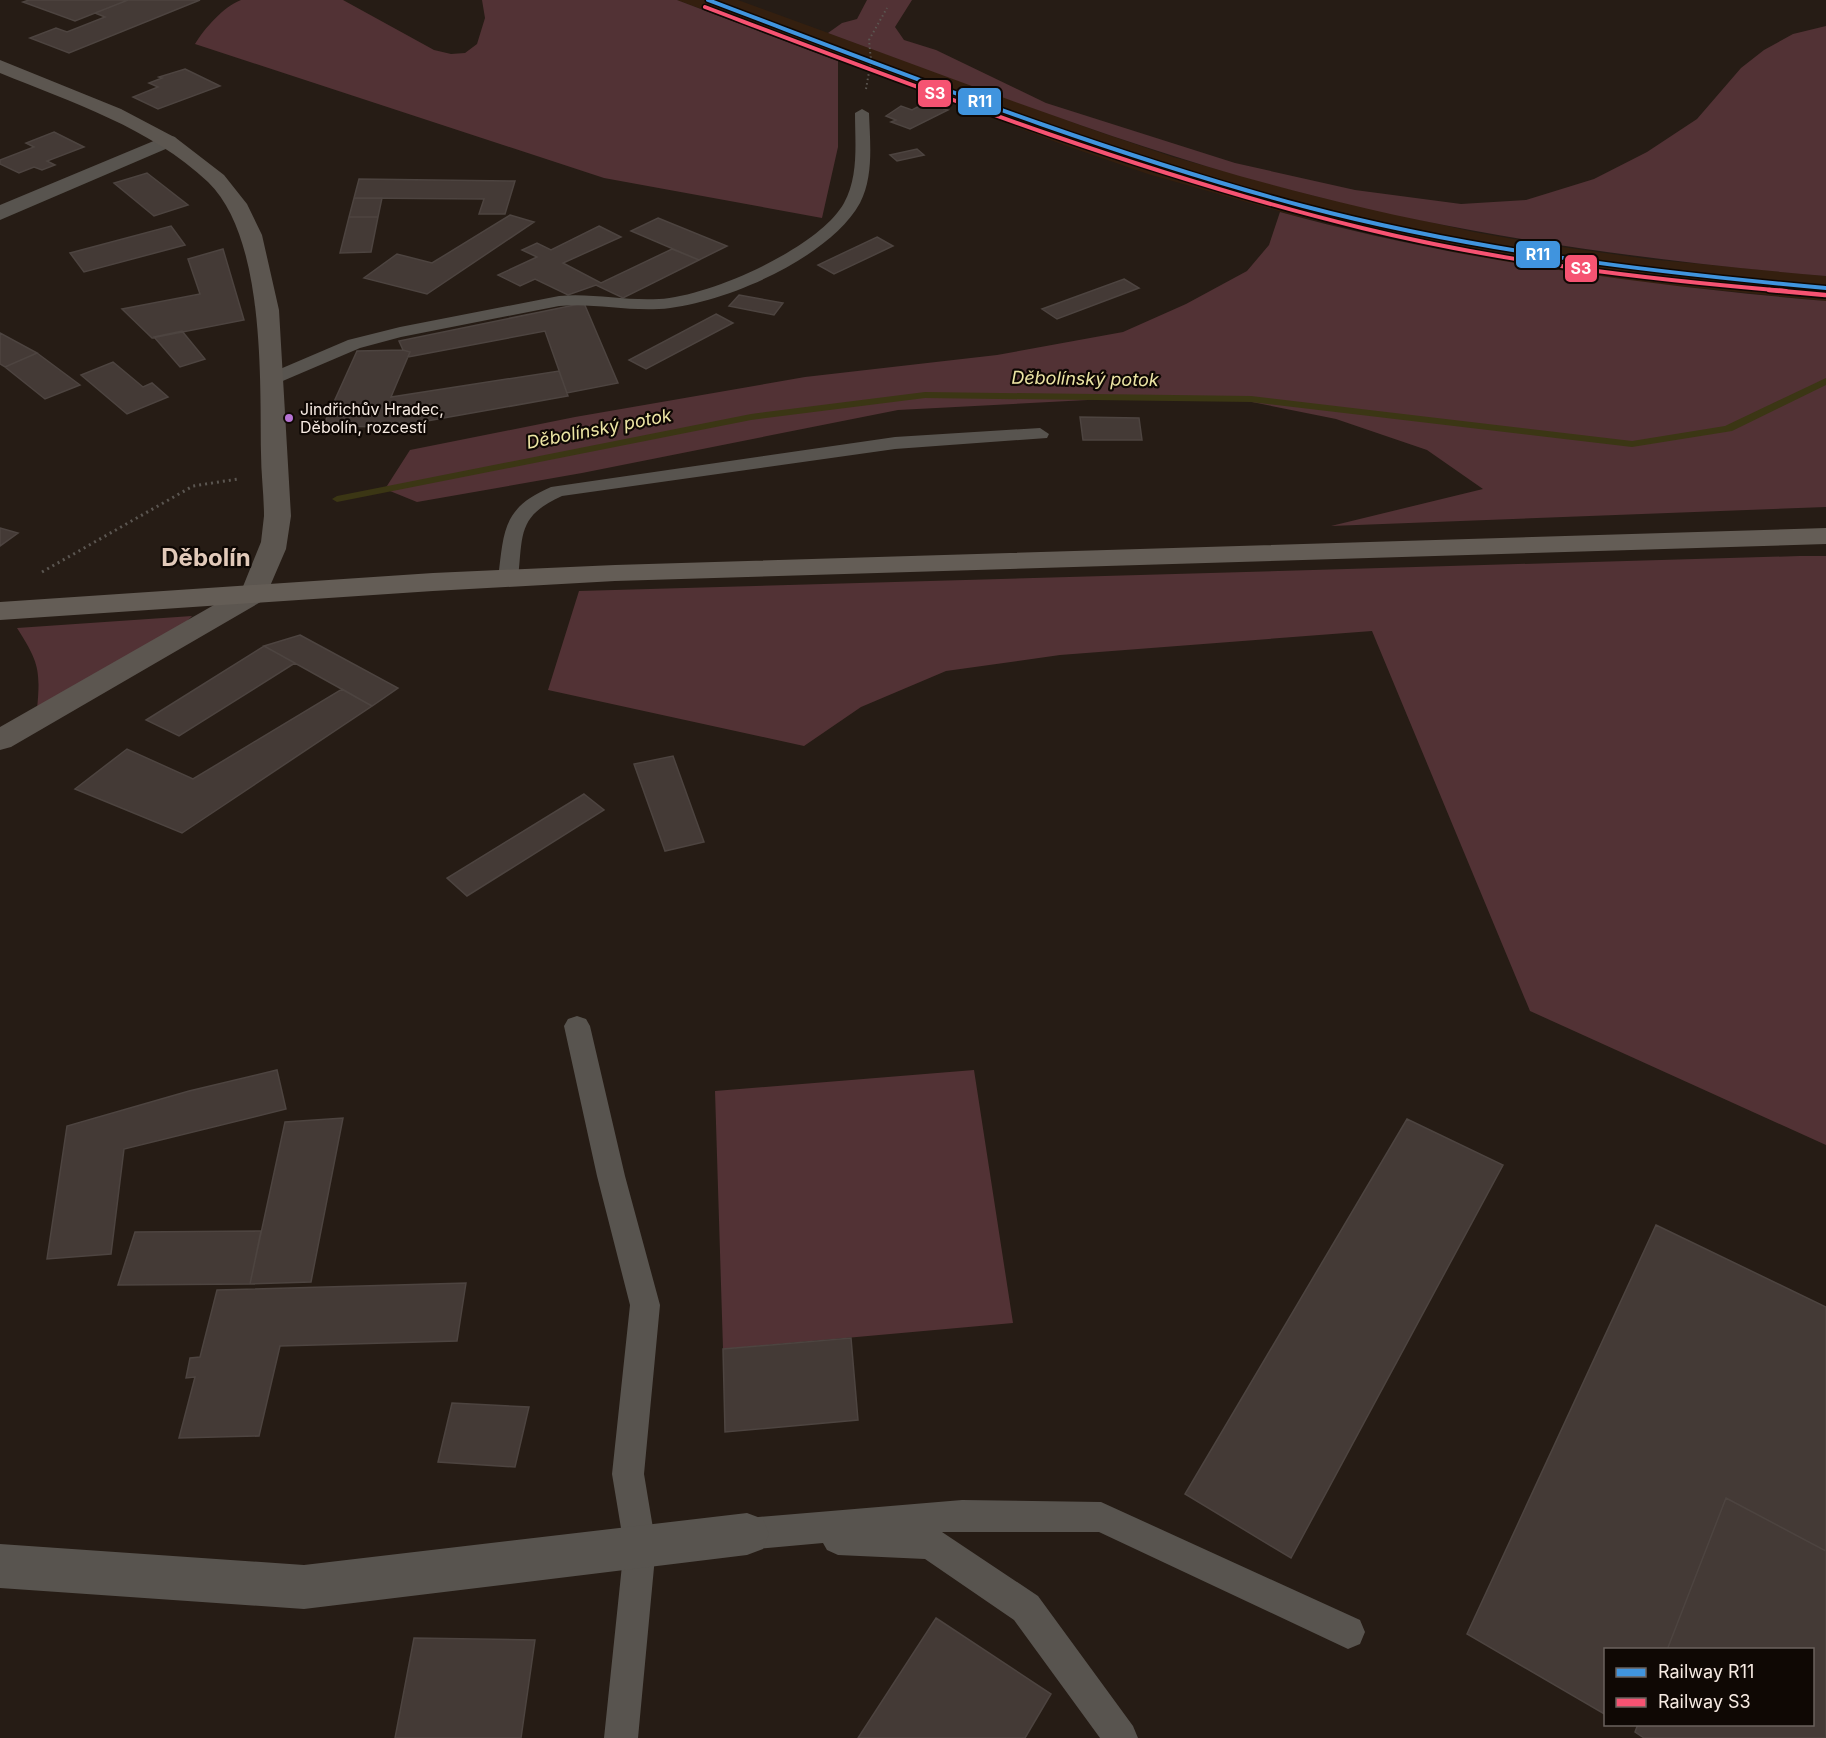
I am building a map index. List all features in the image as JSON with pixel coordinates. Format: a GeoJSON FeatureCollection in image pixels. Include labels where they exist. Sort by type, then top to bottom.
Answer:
{"type":"FeatureCollection","features":[{"type":"Feature","properties":{"kind":"main road"},"geometry":{"type":"LineString","coordinates":[[0,611],[508,579],[1826,536]]}},
{"type":"Feature","properties":{"kind":"street"},"geometry":{"type":"LineString","coordinates":[[0,66],[119,117],[168,141],[218,179],[245,216],[261,267],[272,379],[276,534],[254,594],[0,740]]}},
{"type":"Feature","properties":{"kind":"street"},"geometry":{"type":"LineString","coordinates":[[0,213],[168,141]]}},
{"type":"Feature","properties":{"kind":"street"},"geometry":{"type":"LineString","coordinates":[[0,1566],[304,1587],[747,1534]]}},
{"type":"Feature","properties":{"kind":"lane"},"geometry":{"type":"LineString","coordinates":[[272,379],[354,344],[400,332],[559,301],[583,298],[660,304],[690,300],[735,286],[826,235],[843,219],[861,179],[862,113]]}},
{"type":"Feature","properties":{"kind":"lane"},"geometry":{"type":"LineString","coordinates":[[508,579],[517,518],[522,509],[537,499],[558,490],[895,443],[1040,434]]}},
{"type":"Feature","properties":{"kind":"lane"},"geometry":{"type":"LineString","coordinates":[[577,1026],[611,1176],[645,1305],[628,1474],[640,1546],[621,1738]]}},
{"type":"Feature","properties":{"kind":"lane"},"geometry":{"type":"LineString","coordinates":[[747,1534],[962,1515],[1101,1517],[1348,1632]]}},
{"type":"Feature","properties":{"kind":"lane"},"geometry":{"type":"LineString","coordinates":[[747,1534],[930,1543],[1026,1608],[1121,1738]]}},
{"type":"Feature","properties":{"kind":"path"},"geometry":{"type":"LineString","coordinates":[[862,113],[872,61],[869,40],[887,8]]}},
{"type":"Feature","properties":{"kind":"path"},"geometry":{"type":"LineString","coordinates":[[35,574],[46,571],[193,486],[274,474]]}},
{"type":"Feature","properties":{"kind":"shaded area"},"geometry":{"type":"Polygon","coordinates":[[[241,0],[343,0],[434,50],[451,54],[465,53],[477,44],[485,18],[482,0],[677,0],[838,61],[838,147],[822,218],[604,178],[195,44],[215,19],[241,0]]]}},
{"type":"Feature","properties":{"kind":"shaded area"},"geometry":{"type":"Polygon","coordinates":[[[677,0],[738,0],[1173,157],[1315,196],[1474,232],[1548,245],[1648,259],[1826,276],[1826,301],[1648,283],[1543,269],[1463,254],[1296,216],[1148,174],[1064,145],[677,0]]]}},
{"type":"Feature","properties":{"kind":"shaded area"},"geometry":{"type":"Polygon","coordinates":[[[867,0],[912,0],[895,27],[904,40],[936,50],[1046,103],[1235,163],[1355,190],[1461,204],[1526,200],[1594,179],[1647,152],[1697,119],[1741,68],[1764,50],[1793,34],[1826,26],[1826,276],[1697,263],[1505,236],[1378,211],[1253,180],[1130,142],[828,33],[842,23],[857,19],[867,0]]]}},
{"type":"Feature","properties":{"kind":"shaded area"},"geometry":{"type":"Polygon","coordinates":[[[1280,212],[1415,244],[1551,269],[1688,287],[1826,301],[1826,507],[1331,526],[1483,489],[1427,450],[1336,419],[1237,399],[1126,398],[898,410],[582,473],[417,502],[385,489],[410,450],[575,417],[805,377],[997,355],[1123,332],[1186,304],[1247,271],[1269,245],[1280,212]]]}},
{"type":"Feature","properties":{"kind":"shaded area"},"geometry":{"type":"Polygon","coordinates":[[[1826,556],[1826,1145],[1530,1011],[1372,631],[1060,655],[946,671],[861,707],[804,746],[548,690],[579,591],[1826,556]]]}},
{"type":"Feature","properties":{"kind":"shaded area"},"geometry":{"type":"Polygon","coordinates":[[[192,616],[180,628],[37,709],[38,674],[30,649],[17,628],[192,616]]]}},
{"type":"Feature","properties":{"kind":"shaded area"},"geometry":{"type":"Polygon","coordinates":[[[974,1070],[1013,1323],[723,1349],[715,1091],[974,1070]]]}},
{"type":"Feature","properties":{"kind":"building"},"geometry":{"type":"Polygon","coordinates":[[[29,0],[128,0],[75,21],[23,2],[29,0]]]}},
{"type":"Feature","properties":{"kind":"building"},"geometry":{"type":"Polygon","coordinates":[[[128,0],[200,0],[69,53],[30,38],[56,28],[67,32],[105,17],[95,13],[128,0]]]}},
{"type":"Feature","properties":{"kind":"building"},"geometry":{"type":"Polygon","coordinates":[[[185,69],[220,86],[158,109],[133,97],[158,87],[149,83],[162,78],[159,77],[185,69]]]}},
{"type":"Feature","properties":{"kind":"building"},"geometry":{"type":"Polygon","coordinates":[[[927,102],[946,107],[944,109],[948,110],[910,129],[891,122],[896,120],[886,116],[901,106],[912,110],[927,102]]]}},
{"type":"Feature","properties":{"kind":"building"},"geometry":{"type":"Polygon","coordinates":[[[54,132],[84,147],[47,161],[55,165],[42,170],[34,167],[19,173],[0,164],[0,160],[34,147],[26,143],[54,132]]]}},
{"type":"Feature","properties":{"kind":"building"},"geometry":{"type":"Polygon","coordinates":[[[917,149],[924,155],[897,161],[890,155],[917,149]]]}},
{"type":"Feature","properties":{"kind":"building"},"geometry":{"type":"Polygon","coordinates":[[[147,173],[188,205],[154,216],[114,183],[147,173]]]}},
{"type":"Feature","properties":{"kind":"building"},"geometry":{"type":"Polygon","coordinates":[[[359,179],[515,181],[505,214],[479,214],[484,199],[354,198],[359,179]]]}},
{"type":"Feature","properties":{"kind":"building"},"geometry":{"type":"Polygon","coordinates":[[[354,198],[382,198],[378,217],[349,217],[354,198]]]}},
{"type":"Feature","properties":{"kind":"building"},"geometry":{"type":"Polygon","coordinates":[[[510,215],[534,222],[427,294],[364,278],[397,254],[432,263],[510,215]]]}},
{"type":"Feature","properties":{"kind":"building"},"geometry":{"type":"Polygon","coordinates":[[[349,217],[378,217],[371,252],[340,253],[349,217]]]}},
{"type":"Feature","properties":{"kind":"building"},"geometry":{"type":"Polygon","coordinates":[[[658,218],[727,246],[699,260],[631,231],[658,218]]]}},
{"type":"Feature","properties":{"kind":"building"},"geometry":{"type":"Polygon","coordinates":[[[171,226],[185,245],[84,272],[70,253],[171,226]]]}},
{"type":"Feature","properties":{"kind":"building"},"geometry":{"type":"Polygon","coordinates":[[[599,226],[621,237],[563,263],[601,283],[672,249],[699,260],[623,298],[596,285],[568,295],[535,279],[520,286],[498,275],[537,257],[522,250],[537,243],[551,250],[599,226]]]}},
{"type":"Feature","properties":{"kind":"building"},"geometry":{"type":"Polygon","coordinates":[[[877,237],[893,246],[834,274],[818,265],[877,237]]]}},
{"type":"Feature","properties":{"kind":"building"},"geometry":{"type":"Polygon","coordinates":[[[223,249],[244,320],[152,338],[122,309],[200,294],[188,259],[223,249]]]}},
{"type":"Feature","properties":{"kind":"building"},"geometry":{"type":"Polygon","coordinates":[[[1124,279],[1139,288],[1057,319],[1042,309],[1124,279]]]}},
{"type":"Feature","properties":{"kind":"building"},"geometry":{"type":"Polygon","coordinates":[[[739,295],[783,303],[774,315],[729,306],[739,295]]]}},
{"type":"Feature","properties":{"kind":"building"},"geometry":{"type":"Polygon","coordinates":[[[584,303],[618,383],[567,393],[545,331],[408,357],[410,352],[403,350],[399,341],[584,303]]]}},
{"type":"Feature","properties":{"kind":"building"},"geometry":{"type":"Polygon","coordinates":[[[716,314],[733,323],[646,369],[629,360],[716,314]]]}},
{"type":"Feature","properties":{"kind":"building"},"geometry":{"type":"Polygon","coordinates":[[[182,331],[205,359],[180,367],[154,337],[182,331]]]}},
{"type":"Feature","properties":{"kind":"building"},"geometry":{"type":"Polygon","coordinates":[[[0,333],[37,353],[5,367],[0,364],[0,333]]]}},
{"type":"Feature","properties":{"kind":"building"},"geometry":{"type":"Polygon","coordinates":[[[403,350],[410,352],[391,397],[559,371],[568,396],[393,427],[323,426],[357,351],[403,350]]]}},
{"type":"Feature","properties":{"kind":"building"},"geometry":{"type":"Polygon","coordinates":[[[37,353],[80,385],[45,399],[5,367],[37,353]]]}},
{"type":"Feature","properties":{"kind":"building"},"geometry":{"type":"Polygon","coordinates":[[[113,362],[143,387],[152,383],[168,397],[127,414],[81,375],[113,362]]]}},
{"type":"Feature","properties":{"kind":"building"},"geometry":{"type":"Polygon","coordinates":[[[1080,417],[1139,418],[1142,440],[1083,440],[1080,417]]]}},
{"type":"Feature","properties":{"kind":"building"},"geometry":{"type":"Polygon","coordinates":[[[0,528],[18,533],[0,546],[0,528]]]}},
{"type":"Feature","properties":{"kind":"building"},"geometry":{"type":"Polygon","coordinates":[[[300,635],[398,688],[372,706],[264,646],[300,635]]]}},
{"type":"Feature","properties":{"kind":"building"},"geometry":{"type":"Polygon","coordinates":[[[264,646],[295,663],[179,736],[146,720],[264,646]]]}},
{"type":"Feature","properties":{"kind":"building"},"geometry":{"type":"Polygon","coordinates":[[[342,689],[372,706],[182,833],[75,789],[127,749],[193,779],[342,689]]]}},
{"type":"Feature","properties":{"kind":"building"},"geometry":{"type":"Polygon","coordinates":[[[673,756],[704,842],[665,851],[634,764],[673,756]]]}},
{"type":"Feature","properties":{"kind":"building"},"geometry":{"type":"Polygon","coordinates":[[[584,794],[604,810],[467,896],[447,878],[584,794]]]}},
{"type":"Feature","properties":{"kind":"building"},"geometry":{"type":"Polygon","coordinates":[[[277,1070],[286,1109],[124,1149],[111,1254],[47,1259],[67,1126],[189,1091],[277,1070]]]}},
{"type":"Feature","properties":{"kind":"building"},"geometry":{"type":"Polygon","coordinates":[[[343,1118],[311,1282],[250,1284],[285,1122],[343,1118]]]}},
{"type":"Feature","properties":{"kind":"building"},"geometry":{"type":"Polygon","coordinates":[[[1407,1119],[1503,1165],[1291,1558],[1185,1494],[1407,1119]]]}},
{"type":"Feature","properties":{"kind":"building"},"geometry":{"type":"Polygon","coordinates":[[[1656,1225],[1826,1307],[1826,1551],[1726,1498],[1668,1648],[1604,1648],[1604,1714],[1467,1634],[1656,1225]]]}},
{"type":"Feature","properties":{"kind":"building"},"geometry":{"type":"Polygon","coordinates":[[[261,1231],[250,1284],[118,1285],[135,1232],[261,1231]]]}},
{"type":"Feature","properties":{"kind":"building"},"geometry":{"type":"Polygon","coordinates":[[[466,1283],[457,1341],[280,1346],[259,1436],[179,1438],[195,1377],[186,1378],[190,1358],[200,1357],[217,1290],[466,1283]]]}},
{"type":"Feature","properties":{"kind":"building"},"geometry":{"type":"Polygon","coordinates":[[[851,1338],[858,1420],[725,1432],[723,1349],[851,1338]]]}},
{"type":"Feature","properties":{"kind":"building"},"geometry":{"type":"Polygon","coordinates":[[[452,1403],[529,1407],[515,1467],[438,1462],[452,1403]]]}},
{"type":"Feature","properties":{"kind":"building"},"geometry":{"type":"Polygon","coordinates":[[[1726,1498],[1826,1551],[1826,1738],[1644,1738],[1635,1732],[1637,1726],[1814,1726],[1814,1648],[1668,1648],[1726,1498]]]}},
{"type":"Feature","properties":{"kind":"building"},"geometry":{"type":"Polygon","coordinates":[[[936,1618],[1051,1694],[1025,1738],[858,1738],[936,1618]]]}},
{"type":"Feature","properties":{"kind":"building"},"geometry":{"type":"Polygon","coordinates":[[[414,1638],[535,1640],[521,1738],[395,1738],[414,1638]]]}},
{"type":"Feature","properties":{"kind":"waterway","name":"Děbolínský potok"},"geometry":{"type":"LineString","coordinates":[[337,499],[751,417],[925,395],[1251,399],[1632,444],[1728,429],[1826,381]]}},
{"type":"Feature","properties":{"kind":"rail line","name":"R11"},"geometry":{"type":"LineString","coordinates":[[708,0],[1077,136],[1227,185],[1303,206],[1367,222],[1497,248],[1628,267],[1826,288]]}},
{"type":"Feature","properties":{"kind":"rail line","name":"S3"},"geometry":{"type":"LineString","coordinates":[[705,7],[1075,144],[1225,192],[1301,213],[1431,243],[1562,266],[1627,275],[1825,295]]}},
{"type":"Feature","properties":{"kind":"place","name":"Jindřichův Hradec, Děbolín, rozcestí"},"geometry":{"type":"Point","coordinates":[289,418]}},
{"type":"Feature","properties":{"kind":"district","name":"Děbolín"},"geometry":{"type":"Point","coordinates":[206,558]}}]}
